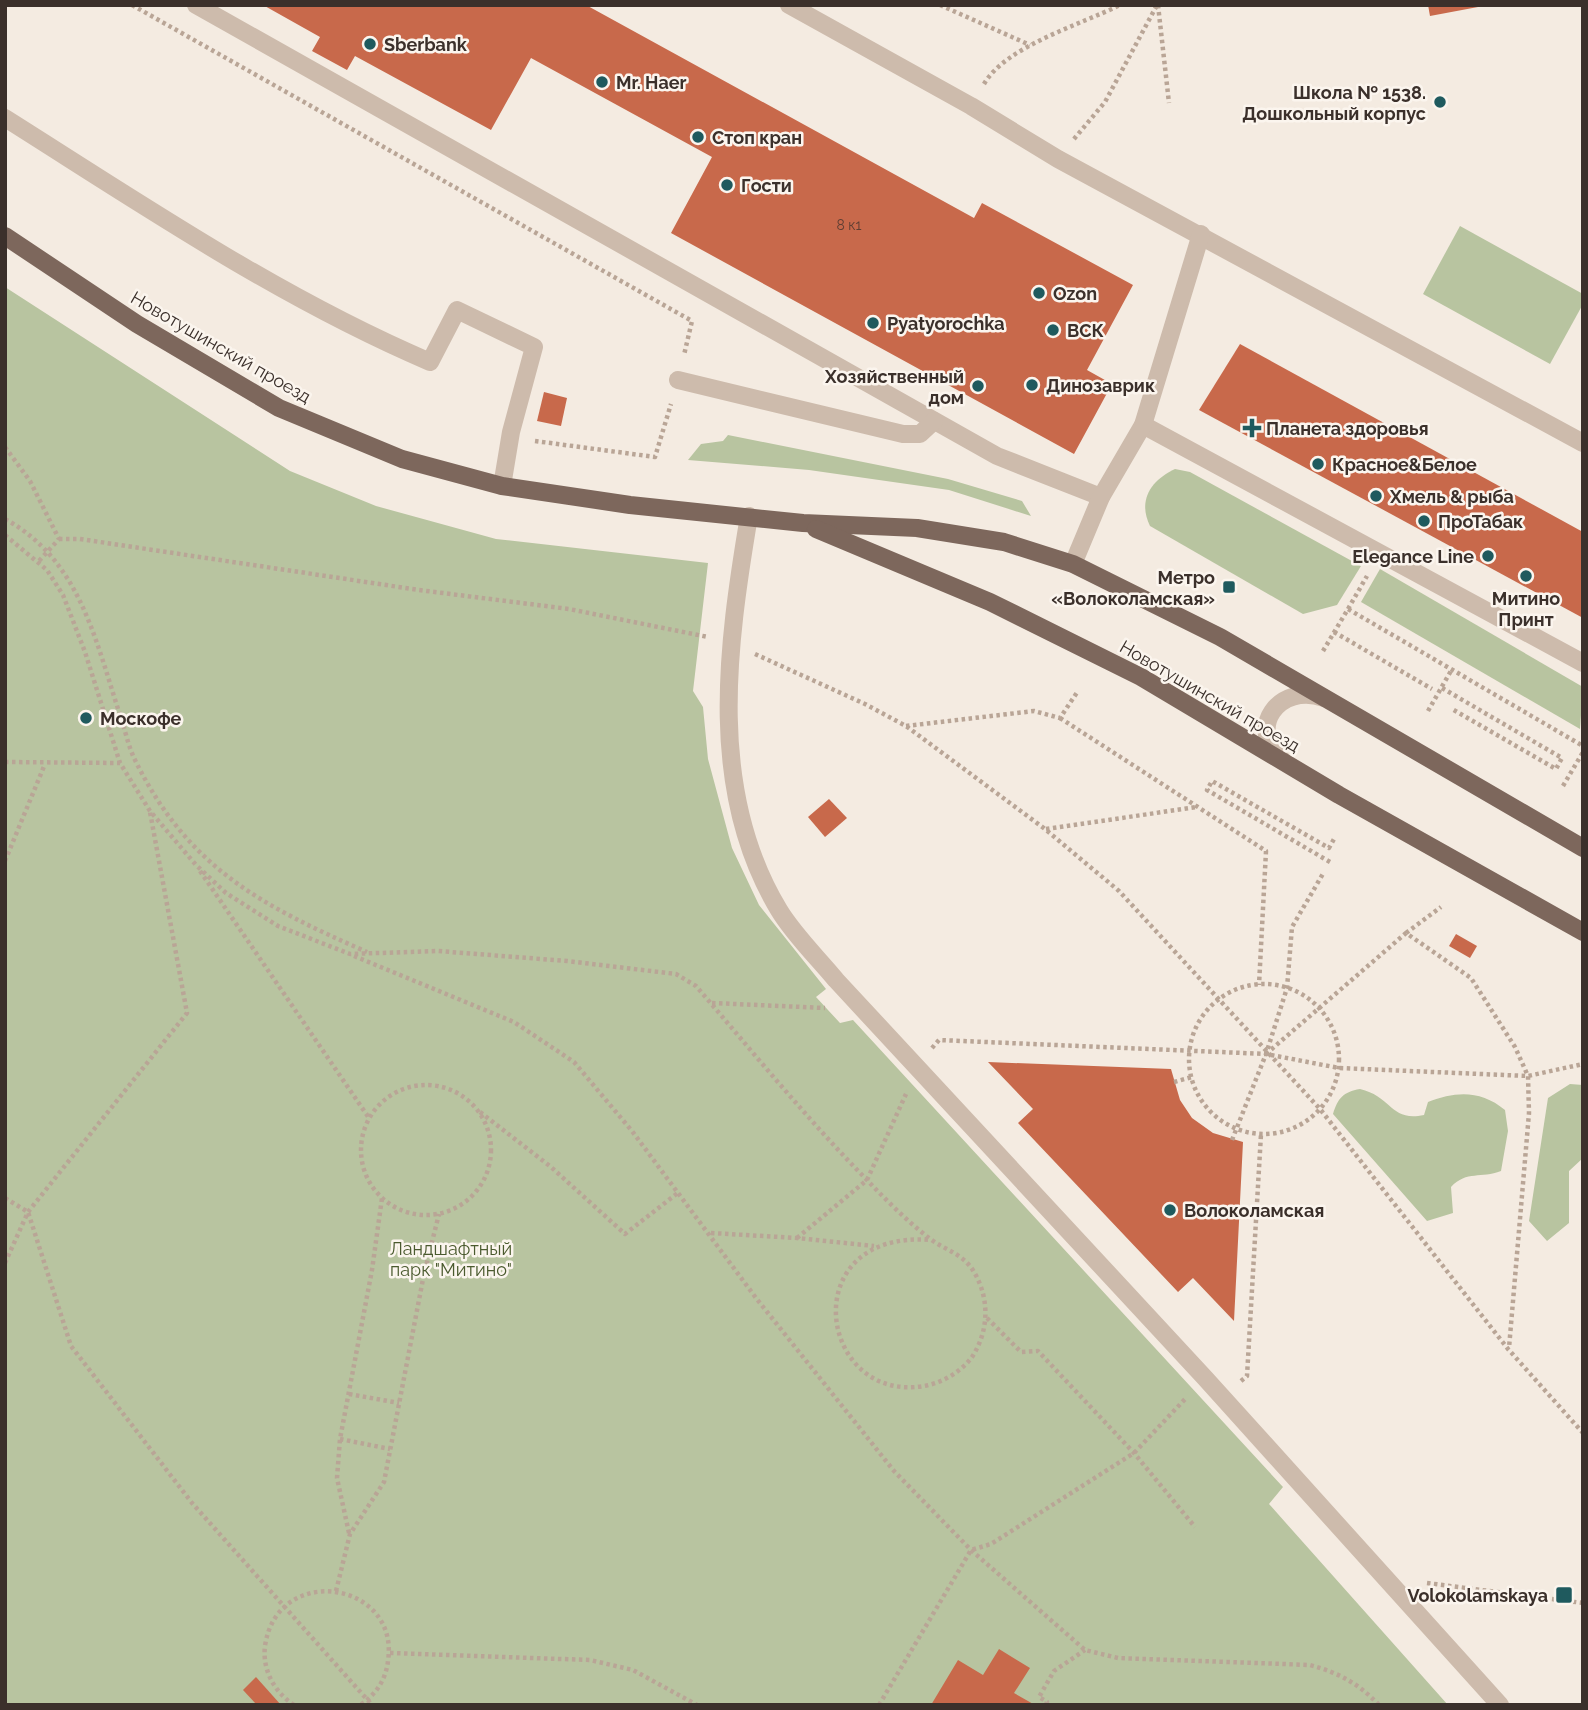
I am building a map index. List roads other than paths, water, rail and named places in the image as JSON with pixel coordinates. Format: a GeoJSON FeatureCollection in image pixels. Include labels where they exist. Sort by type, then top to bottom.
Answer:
{"type":"FeatureCollection","features":[{"type":"Feature","properties":{"kind":"main road","name":"Новотушинский проезд"},"geometry":{"type":"LineString","coordinates":[[5,236],[137,324],[279,408],[402,459],[502,486],[630,505],[803,523],[917,528],[1004,542],[1073,564],[1220,637],[1583,848]]}},
{"type":"Feature","properties":{"kind":"main road","name":"Новотушинский проезд"},"geometry":{"type":"LineString","coordinates":[[803,523],[990,602],[1140,677],[1286,764],[1583,932]]}},
{"type":"Feature","properties":{"kind":"street"},"geometry":{"type":"LineString","coordinates":[[196,5],[997,456],[1101,497]]}},
{"type":"Feature","properties":{"kind":"street"},"geometry":{"type":"LineString","coordinates":[[789,5],[971,106],[1058,159],[1583,443]]}},
{"type":"Feature","properties":{"kind":"street"},"geometry":{"type":"LineString","coordinates":[[5,118],[199,241],[367,335],[430,362],[457,310],[534,347],[510,438],[502,486]]}},
{"type":"Feature","properties":{"kind":"street"},"geometry":{"type":"LineString","coordinates":[[1073,564],[1101,497],[1143,425],[1201,234]]}},
{"type":"Feature","properties":{"kind":"street"},"geometry":{"type":"LineString","coordinates":[[678,380],[903,434],[920,434],[934,421]]}},
{"type":"Feature","properties":{"kind":"street"},"geometry":{"type":"LineString","coordinates":[[1143,425],[1583,663]]}},
{"type":"Feature","properties":{"kind":"street"},"geometry":{"type":"LineString","coordinates":[[749,516],[732,643],[728,705],[730,774],[742,825],[779,911],[862,1007],[1205,1378],[1500,1705]]}},
{"type":"Feature","properties":{"kind":"street"},"geometry":{"type":"LineString","coordinates":[[1286,764],[1274,754],[1268,741],[1267,726],[1272,712],[1282,701],[1295,694],[1310,693],[1324,698]]}},
{"type":"Feature","properties":{"kind":"place","name":"Sberbank"},"geometry":{"type":"Point","coordinates":[370,44]}},
{"type":"Feature","properties":{"kind":"place","name":"Mr. Haer"},"geometry":{"type":"Point","coordinates":[602,82]}},
{"type":"Feature","properties":{"kind":"place","name":"Школа № 1538. Дошкольный корпус"},"geometry":{"type":"Point","coordinates":[1440,102]}},
{"type":"Feature","properties":{"kind":"place","name":"Стоп кран"},"geometry":{"type":"Point","coordinates":[698,137]}},
{"type":"Feature","properties":{"kind":"place","name":"Гости"},"geometry":{"type":"Point","coordinates":[727,185]}},
{"type":"Feature","properties":{"kind":"place","name":"Ozon"},"geometry":{"type":"Point","coordinates":[1039,293]}},
{"type":"Feature","properties":{"kind":"place","name":"Pyatyorochka"},"geometry":{"type":"Point","coordinates":[873,323]}},
{"type":"Feature","properties":{"kind":"place","name":"ВСК"},"geometry":{"type":"Point","coordinates":[1053,330]}},
{"type":"Feature","properties":{"kind":"place","name":"Динозаврик"},"geometry":{"type":"Point","coordinates":[1032,385]}},
{"type":"Feature","properties":{"kind":"place","name":"Хозяйственный дом"},"geometry":{"type":"Point","coordinates":[978,386]}},
{"type":"Feature","properties":{"kind":"place","name":"Планета здоровья"},"geometry":{"type":"Point","coordinates":[1252,428]}},
{"type":"Feature","properties":{"kind":"place","name":"Красное&Белое"},"geometry":{"type":"Point","coordinates":[1318,464]}},
{"type":"Feature","properties":{"kind":"place","name":"Хмель & рыба"},"geometry":{"type":"Point","coordinates":[1376,496]}},
{"type":"Feature","properties":{"kind":"place","name":"ПроТабак"},"geometry":{"type":"Point","coordinates":[1424,521]}},
{"type":"Feature","properties":{"kind":"place","name":"Elegance Line"},"geometry":{"type":"Point","coordinates":[1488,556]}},
{"type":"Feature","properties":{"kind":"place","name":"Митино Принт"},"geometry":{"type":"Point","coordinates":[1526,576]}},
{"type":"Feature","properties":{"kind":"place","name":"Метро «Волоколамская»"},"geometry":{"type":"Point","coordinates":[1229,587]}},
{"type":"Feature","properties":{"kind":"place","name":"Москофе"},"geometry":{"type":"Point","coordinates":[86,718]}},
{"type":"Feature","properties":{"kind":"place","name":"Волоколамская"},"geometry":{"type":"Point","coordinates":[1170,1210]}},
{"type":"Feature","properties":{"kind":"place","name":"Volokolamskaya"},"geometry":{"type":"Point","coordinates":[1564,1595]}},
{"type":"Feature","properties":{"kind":"park label","name":"Ландшафтный парк \"Митино\""},"geometry":{"type":"Point","coordinates":[451,1258]}}]}
